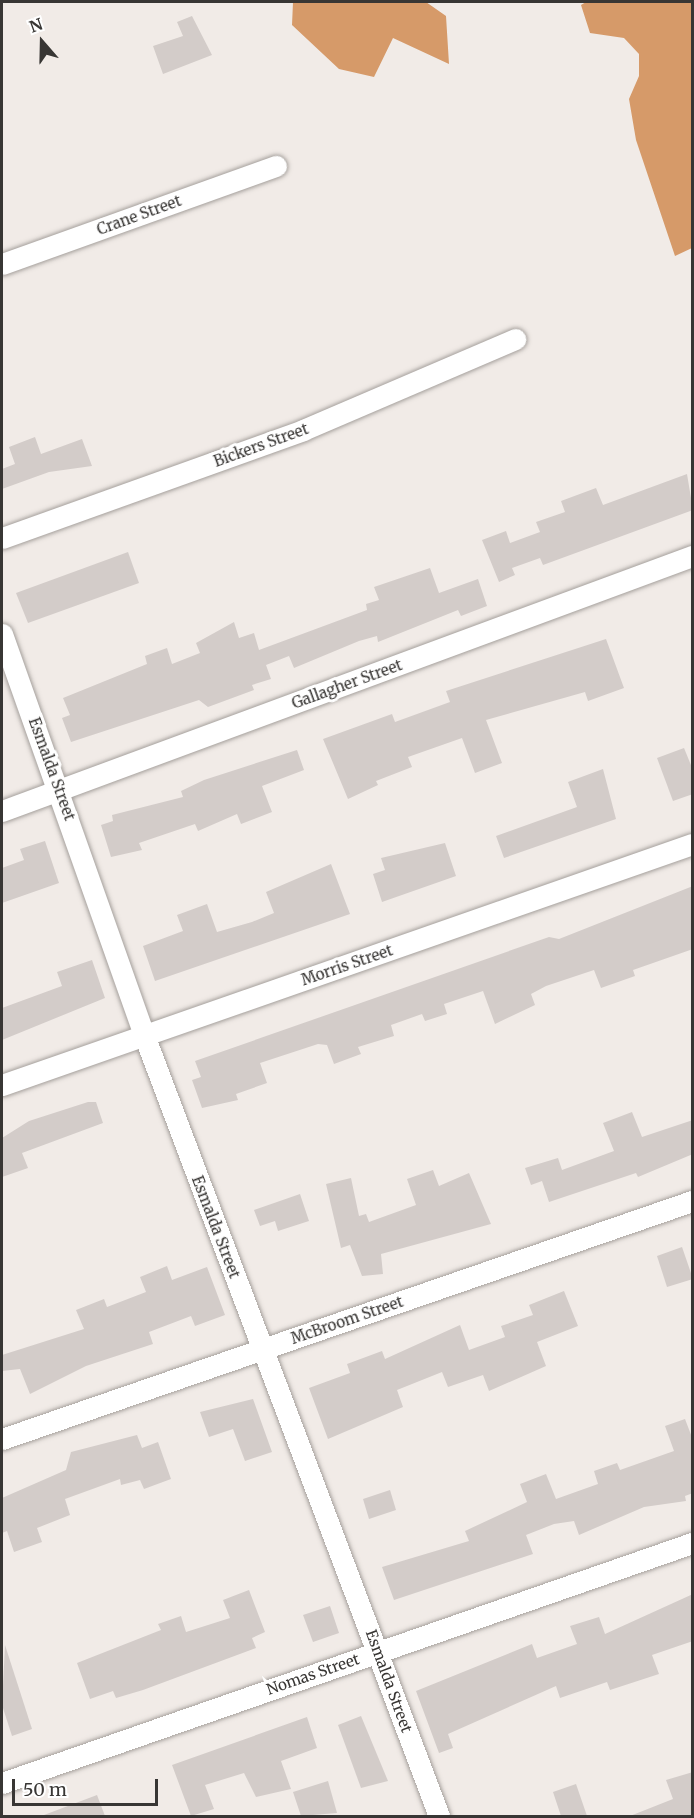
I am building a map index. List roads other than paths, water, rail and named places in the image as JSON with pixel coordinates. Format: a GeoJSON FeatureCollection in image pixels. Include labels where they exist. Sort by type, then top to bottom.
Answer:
{"type":"FeatureCollection","features":[{"type":"Feature","properties":{"kind":"street","name":"Crane Street"},"geometry":{"type":"LineString","coordinates":[[2,264],[276,165]]}},
{"type":"Feature","properties":{"kind":"street","name":"Bickers Street"},"geometry":{"type":"LineString","coordinates":[[2,538],[303,430],[515,339]]}},
{"type":"Feature","properties":{"kind":"street","name":"Gallagher Street"},"geometry":{"type":"LineString","coordinates":[[2,811],[693,556]]}},
{"type":"Feature","properties":{"kind":"street","name":"Esmalda Street"},"geometry":{"type":"LineString","coordinates":[[2,634],[61,790],[144,1035],[439,1816]]}},
{"type":"Feature","properties":{"kind":"street","name":"Morris Street"},"geometry":{"type":"LineString","coordinates":[[2,1085],[693,844]]}},
{"type":"Feature","properties":{"kind":"street","name":"McBroom Street"},"geometry":{"type":"LineString","coordinates":[[2,1439],[693,1201]]}},
{"type":"Feature","properties":{"kind":"street","name":"Nomas Street"},"geometry":{"type":"LineString","coordinates":[[2,1783],[378,1651],[693,1544]]}}]}
